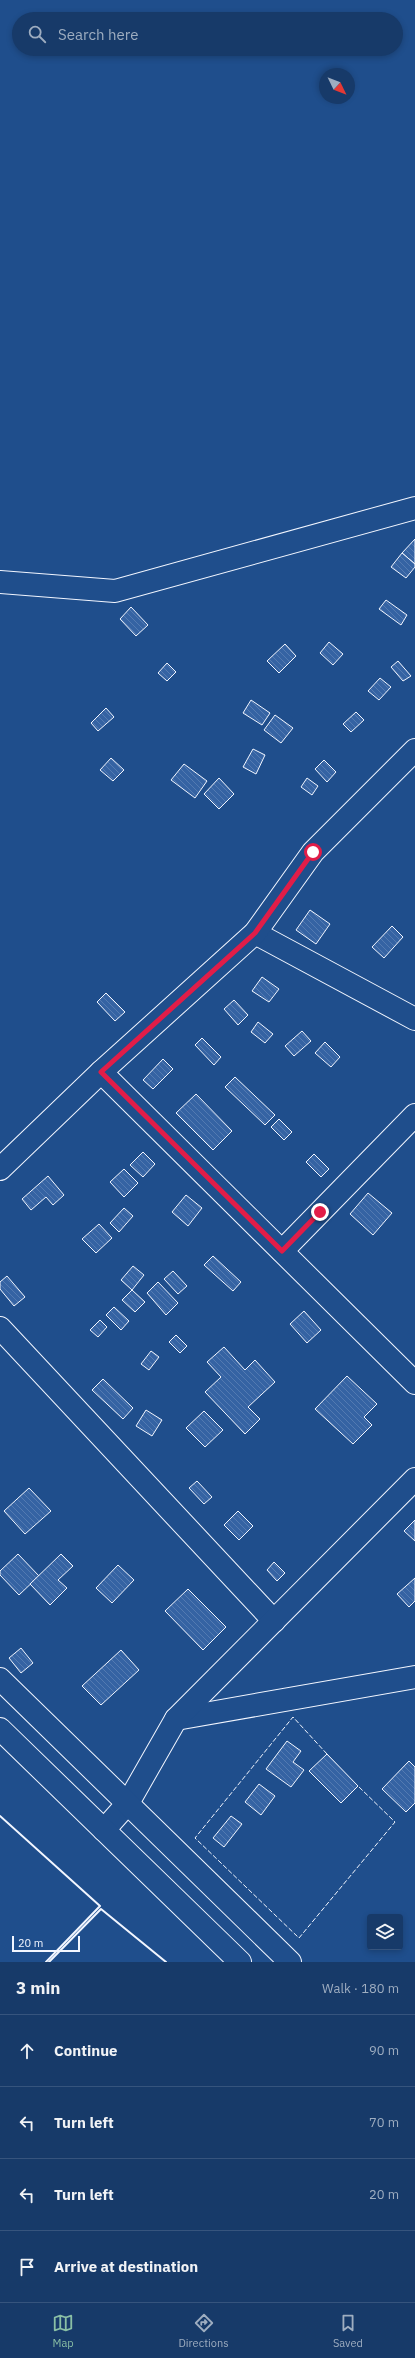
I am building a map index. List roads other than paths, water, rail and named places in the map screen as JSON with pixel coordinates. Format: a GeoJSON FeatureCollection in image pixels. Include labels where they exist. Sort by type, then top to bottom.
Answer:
{"type":"FeatureCollection","features":[{"type":"Feature","properties":{"kind":"street"},"geometry":{"type":"LineString","coordinates":[[0,582],[115,591],[415,508]]}},
{"type":"Feature","properties":{"kind":"street"},"geometry":{"type":"LineString","coordinates":[[0,1169],[101,1072],[255,933],[313,852],[415,750]]}},
{"type":"Feature","properties":{"kind":"street"},"geometry":{"type":"LineString","coordinates":[[255,933],[415,1019]]}},
{"type":"Feature","properties":{"kind":"street"},"geometry":{"type":"LineString","coordinates":[[101,1072],[415,1383]]}},
{"type":"Feature","properties":{"kind":"street"},"geometry":{"type":"LineString","coordinates":[[282,1251],[415,1115]]}},
{"type":"Feature","properties":{"kind":"street"},"geometry":{"type":"LineString","coordinates":[[0,1328],[274,1621]]}},
{"type":"Feature","properties":{"kind":"street"},"geometry":{"type":"LineString","coordinates":[[104,1830],[128,1802],[176,1720],[415,1478]]}},
{"type":"Feature","properties":{"kind":"street"},"geometry":{"type":"LineString","coordinates":[[176,1720],[415,1677]]}},
{"type":"Feature","properties":{"kind":"street"},"geometry":{"type":"LineString","coordinates":[[0,1679],[128,1802],[290,1962]]}},
{"type":"Feature","properties":{"kind":"street"},"geometry":{"type":"LineString","coordinates":[[0,1729],[240,1962]]}}]}
